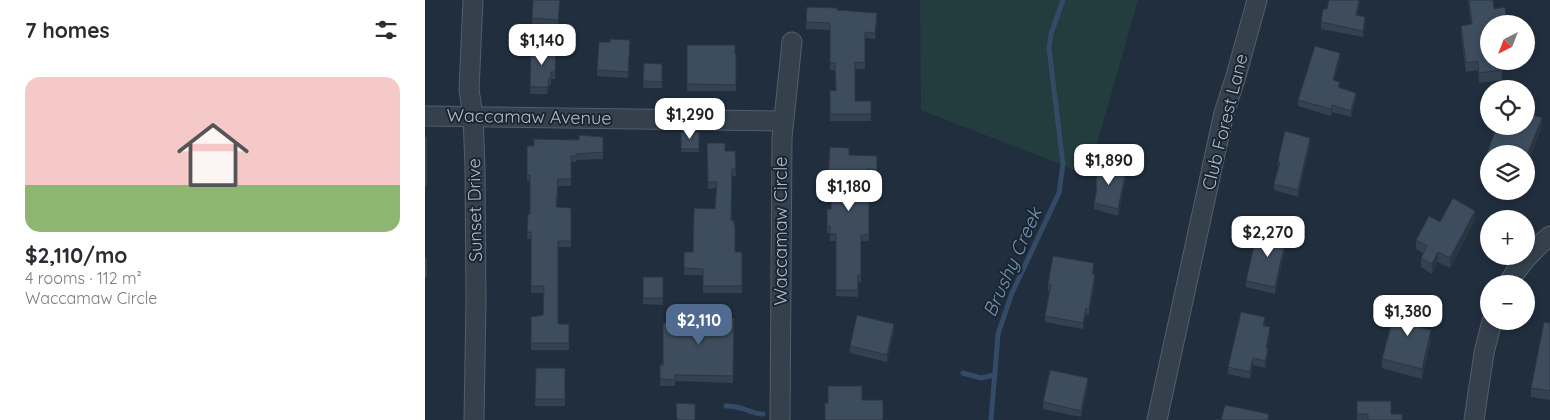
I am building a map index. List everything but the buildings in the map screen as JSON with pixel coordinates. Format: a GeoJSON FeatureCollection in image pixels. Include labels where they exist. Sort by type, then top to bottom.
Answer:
{"type":"FeatureCollection","features":[{"type":"Feature","properties":{"kind":"street","name":"Sunset Drive"},"geometry":{"type":"LineString","coordinates":[[473,0],[469,90],[473,116],[475,167],[476,302],[474,420]]}},
{"type":"Feature","properties":{"kind":"street","name":"Club Forest Lane"},"geometry":{"type":"LineString","coordinates":[[1157,420],[1224,113],[1237,76],[1257,0]]}},
{"type":"Feature","properties":{"kind":"street","name":"Waccamaw Circle"},"geometry":{"type":"LineString","coordinates":[[780,420],[783,121],[792,42]]}},
{"type":"Feature","properties":{"kind":"street","name":"Waccamaw Avenue"},"geometry":{"type":"LineString","coordinates":[[425,116],[783,121]]}},
{"type":"Feature","properties":{"kind":"street"},"geometry":{"type":"LineString","coordinates":[[1513,275],[1532,251],[1550,236]]}},
{"type":"Feature","properties":{"kind":"street"},"geometry":{"type":"LineString","coordinates":[[1474,420],[1484,353],[1490,330]]}},
{"type":"Feature","properties":{"kind":"green space"},"geometry":{"type":"Polygon","coordinates":[[[920,0],[1138,0],[1088,175],[921,110],[920,0]]]}},
{"type":"Feature","properties":{"kind":"waterway","name":"Brushy Creek"},"geometry":{"type":"LineString","coordinates":[[991,420],[998,334],[1012,293],[1059,193],[1063,164],[1049,48],[1051,34],[1063,0]]}},
{"type":"Feature","properties":{"kind":"waterway"},"geometry":{"type":"LineString","coordinates":[[963,373],[981,378],[995,375]]}},
{"type":"Feature","properties":{"kind":"waterway"},"geometry":{"type":"LineString","coordinates":[[726,406],[763,414]]}}]}
